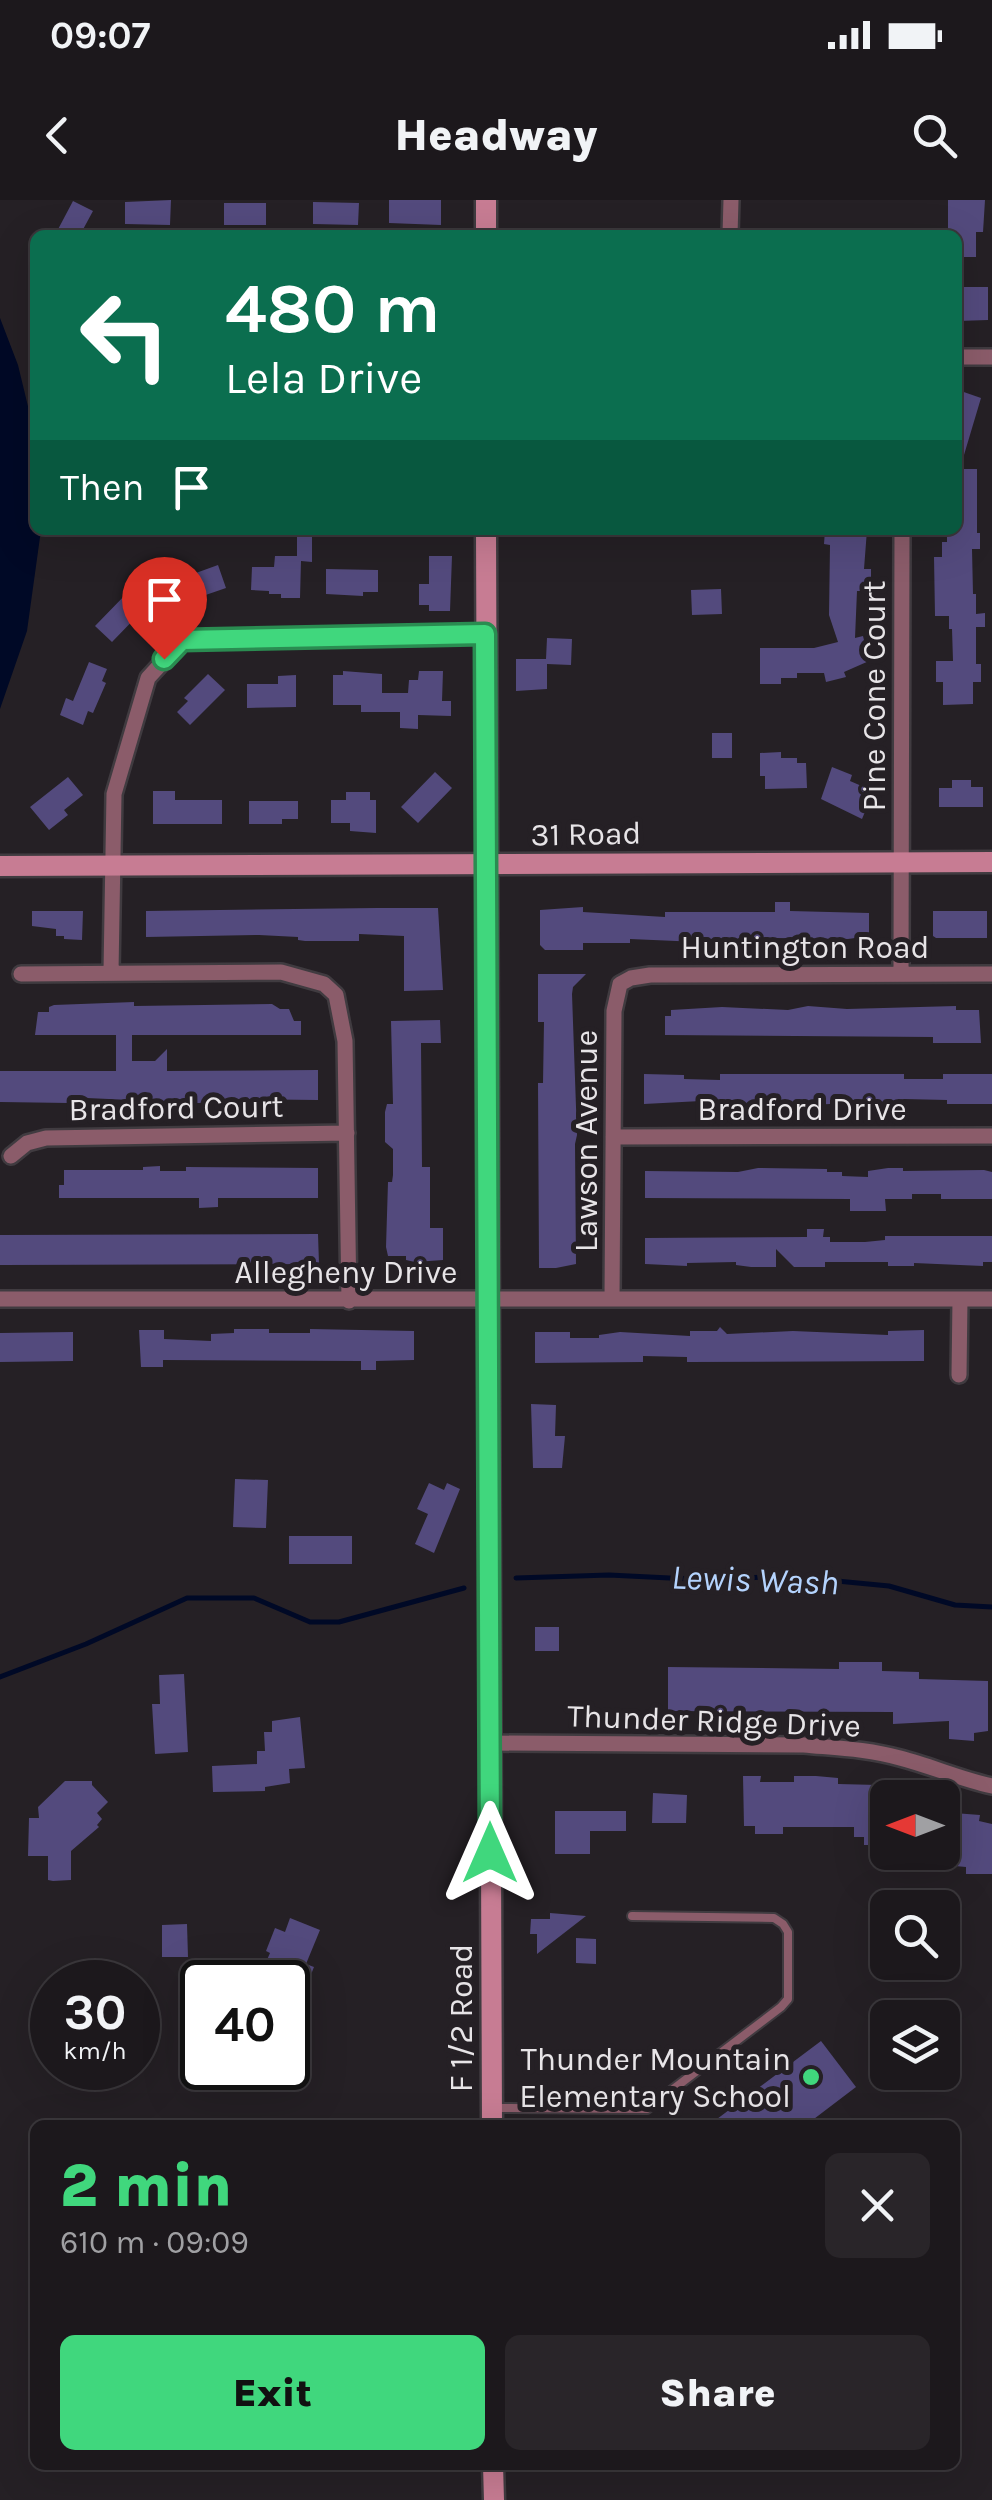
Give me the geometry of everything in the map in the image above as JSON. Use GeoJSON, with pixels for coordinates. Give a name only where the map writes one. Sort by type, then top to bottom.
{"type":"FeatureCollection","features":[{"type":"Feature","properties":{"kind":"street"},"geometry":{"type":"LineString","coordinates":[[486,200],[486,230]]}},
{"type":"Feature","properties":{"kind":"street"},"geometry":{"type":"LineString","coordinates":[[730,200],[730,230]]}},
{"type":"Feature","properties":{"kind":"street"},"geometry":{"type":"LineString","coordinates":[[962,357],[992,357]]}},
{"type":"Feature","properties":{"kind":"street","name":"F 1/2 Road"},"geometry":{"type":"LineString","coordinates":[[486,535],[492,2116]]}},
{"type":"Feature","properties":{"kind":"street","name":"Pine Cone Court"},"geometry":{"type":"LineString","coordinates":[[900,974],[902,535]]}},
{"type":"Feature","properties":{"kind":"street"},"geometry":{"type":"LineString","coordinates":[[111,972],[114,794],[148,678],[182,640],[485,634]]}},
{"type":"Feature","properties":{"kind":"street","name":"31 Road"},"geometry":{"type":"LineString","coordinates":[[0,866],[992,862]]}},
{"type":"Feature","properties":{"kind":"street"},"geometry":{"type":"LineString","coordinates":[[21,974],[282,972],[324,984],[336,995],[345,1041],[349,1301]]}},
{"type":"Feature","properties":{"kind":"street","name":"Huntington Road"},"geometry":{"type":"LineString","coordinates":[[620,984],[650,975],[992,974]]}},
{"type":"Feature","properties":{"kind":"street","name":"Lawson Avenue"},"geometry":{"type":"LineString","coordinates":[[612,1300],[614,1011],[620,984]]}},
{"type":"Feature","properties":{"kind":"street","name":"Bradford Court"},"geometry":{"type":"LineString","coordinates":[[11,1156],[27,1143],[46,1138],[347,1133]]}},
{"type":"Feature","properties":{"kind":"street","name":"Bradford Drive"},"geometry":{"type":"LineString","coordinates":[[613,1138],[992,1136]]}},
{"type":"Feature","properties":{"kind":"street","name":"Allegheny Drive"},"geometry":{"type":"LineString","coordinates":[[0,1299],[992,1300]]}},
{"type":"Feature","properties":{"kind":"street"},"geometry":{"type":"LineString","coordinates":[[959,1375],[960,1300]]}},
{"type":"Feature","properties":{"kind":"street","name":"Thunder Ridge Drive"},"geometry":{"type":"LineString","coordinates":[[490,1744],[804,1745],[852,1749],[900,1758],[954,1778],[992,1786]]}},
{"type":"Feature","properties":{"kind":"street"},"geometry":{"type":"LineString","coordinates":[[494,2470],[494,2500]]}},
{"type":"Feature","properties":{"kind":"lane"},"geometry":{"type":"LineString","coordinates":[[492,2116],[647,2109],[782,2007],[788,1998],[788,1932],[774,1918],[632,1916]]}},
{"type":"Feature","properties":{"kind":"water"},"geometry":{"type":"Polygon","coordinates":[[[0,318],[18,365],[30,415],[30,535],[40,535],[27,631],[0,709],[0,318]]]}},
{"type":"Feature","properties":{"kind":"building"},"geometry":{"type":"Polygon","coordinates":[[[171,200],[170,225],[125,224],[125,202],[171,200]]]}},
{"type":"Feature","properties":{"kind":"building"},"geometry":{"type":"Polygon","coordinates":[[[389,200],[441,200],[441,225],[389,223],[389,200]]]}},
{"type":"Feature","properties":{"kind":"building"},"geometry":{"type":"Polygon","coordinates":[[[948,200],[985,200],[983,232],[976,232],[976,257],[962,257],[962,230],[948,230],[948,200]]]}},
{"type":"Feature","properties":{"kind":"building"},"geometry":{"type":"Polygon","coordinates":[[[73,201],[93,211],[83,230],[58,230],[73,201]]]}},
{"type":"Feature","properties":{"kind":"building"},"geometry":{"type":"Polygon","coordinates":[[[313,202],[359,203],[358,225],[313,224],[313,202]]]}},
{"type":"Feature","properties":{"kind":"building"},"geometry":{"type":"Polygon","coordinates":[[[224,203],[266,203],[266,225],[224,225],[224,203]]]}},
{"type":"Feature","properties":{"kind":"building"},"geometry":{"type":"Polygon","coordinates":[[[962,287],[988,287],[988,320],[962,321],[962,287]]]}},
{"type":"Feature","properties":{"kind":"building"},"geometry":{"type":"Polygon","coordinates":[[[962,391],[981,398],[962,462],[962,391]]]}},
{"type":"Feature","properties":{"kind":"building"},"geometry":{"type":"Polygon","coordinates":[[[962,469],[977,469],[980,549],[972,549],[973,594],[976,614],[985,613],[985,627],[976,627],[976,664],[981,664],[981,682],[973,682],[973,704],[943,705],[943,682],[936,682],[936,661],[953,661],[949,616],[935,616],[934,557],[942,557],[942,542],[947,542],[947,535],[962,535],[962,469]]]}},
{"type":"Feature","properties":{"kind":"building"},"geometry":{"type":"Polygon","coordinates":[[[297,535],[312,535],[312,562],[301,561],[300,598],[281,598],[281,594],[251,590],[252,567],[274,567],[275,556],[297,556],[297,535]]]}},
{"type":"Feature","properties":{"kind":"building"},"geometry":{"type":"Polygon","coordinates":[[[825,535],[867,535],[864,569],[871,569],[871,591],[857,591],[855,638],[863,636],[869,661],[844,672],[846,677],[826,682],[824,673],[797,673],[797,678],[781,678],[781,684],[760,684],[760,648],[814,648],[838,642],[829,615],[830,545],[824,544],[825,535]]]}},
{"type":"Feature","properties":{"kind":"building"},"geometry":{"type":"Polygon","coordinates":[[[429,556],[452,556],[450,611],[429,611],[429,605],[419,605],[419,584],[429,584],[429,556]]]}},
{"type":"Feature","properties":{"kind":"building"},"geometry":{"type":"Polygon","coordinates":[[[218,565],[226,588],[178,600],[171,582],[218,565]]]}},
{"type":"Feature","properties":{"kind":"building"},"geometry":{"type":"Polygon","coordinates":[[[326,569],[378,570],[378,592],[363,592],[363,596],[326,594],[326,569]]]}},
{"type":"Feature","properties":{"kind":"building"},"geometry":{"type":"Polygon","coordinates":[[[721,589],[722,614],[692,615],[691,590],[721,589]]]}},
{"type":"Feature","properties":{"kind":"building"},"geometry":{"type":"Polygon","coordinates":[[[128,592],[145,608],[112,642],[95,626],[128,592]]]}},
{"type":"Feature","properties":{"kind":"building"},"geometry":{"type":"Polygon","coordinates":[[[547,638],[572,639],[571,665],[547,664],[547,689],[516,691],[516,659],[546,659],[547,638]]]}},
{"type":"Feature","properties":{"kind":"building"},"geometry":{"type":"Polygon","coordinates":[[[89,662],[107,669],[102,681],[106,683],[93,713],[88,711],[83,725],[60,715],[66,698],[73,701],[89,662]]]}},
{"type":"Feature","properties":{"kind":"building"},"geometry":{"type":"Polygon","coordinates":[[[343,671],[382,674],[382,693],[408,693],[409,680],[418,680],[419,671],[443,671],[442,701],[451,701],[451,716],[418,715],[418,729],[400,728],[400,712],[361,712],[361,705],[333,705],[333,675],[343,675],[343,671]]]}},
{"type":"Feature","properties":{"kind":"building"},"geometry":{"type":"Polygon","coordinates":[[[208,674],[225,690],[190,725],[177,712],[188,701],[184,698],[208,674]]]}},
{"type":"Feature","properties":{"kind":"building"},"geometry":{"type":"Polygon","coordinates":[[[296,675],[296,707],[247,708],[247,684],[278,684],[278,676],[296,675]]]}},
{"type":"Feature","properties":{"kind":"building"},"geometry":{"type":"Polygon","coordinates":[[[712,733],[732,733],[732,758],[712,758],[712,733]]]}},
{"type":"Feature","properties":{"kind":"building"},"geometry":{"type":"Polygon","coordinates":[[[781,752],[781,758],[797,758],[797,763],[806,763],[807,788],[765,789],[765,776],[760,776],[760,753],[781,752]]]}},
{"type":"Feature","properties":{"kind":"building"},"geometry":{"type":"Polygon","coordinates":[[[832,767],[852,775],[850,781],[872,795],[862,819],[821,799],[832,767]]]}},
{"type":"Feature","properties":{"kind":"building"},"geometry":{"type":"Polygon","coordinates":[[[435,772],[452,788],[418,823],[401,807],[435,772]]]}},
{"type":"Feature","properties":{"kind":"building"},"geometry":{"type":"Polygon","coordinates":[[[68,777],[83,795],[64,810],[68,815],[49,830],[30,807],[68,777]]]}},
{"type":"Feature","properties":{"kind":"building"},"geometry":{"type":"Polygon","coordinates":[[[952,780],[971,780],[971,787],[983,787],[983,807],[939,807],[939,788],[952,788],[952,780]]]}},
{"type":"Feature","properties":{"kind":"building"},"geometry":{"type":"Polygon","coordinates":[[[153,791],[175,791],[175,800],[222,800],[222,824],[153,824],[153,791]]]}},
{"type":"Feature","properties":{"kind":"building"},"geometry":{"type":"Polygon","coordinates":[[[346,792],[370,792],[370,800],[376,800],[376,833],[350,831],[350,823],[331,823],[331,800],[346,800],[346,792]]]}},
{"type":"Feature","properties":{"kind":"building"},"geometry":{"type":"Polygon","coordinates":[[[249,801],[298,801],[298,819],[282,819],[282,824],[249,824],[249,801]]]}},
{"type":"Feature","properties":{"kind":"building"},"geometry":{"type":"Polygon","coordinates":[[[775,902],[790,902],[790,911],[869,913],[869,936],[775,938],[775,943],[630,939],[630,943],[583,943],[583,950],[545,950],[540,945],[540,910],[583,907],[583,912],[665,917],[665,912],[775,912],[775,902]]]}},
{"type":"Feature","properties":{"kind":"building"},"geometry":{"type":"Polygon","coordinates":[[[438,908],[443,990],[404,991],[404,936],[359,934],[359,941],[305,941],[298,937],[259,935],[146,937],[146,911],[438,908]]]}},
{"type":"Feature","properties":{"kind":"building"},"geometry":{"type":"Polygon","coordinates":[[[32,911],[83,911],[82,940],[64,939],[56,936],[56,929],[32,926],[32,911]]]}},
{"type":"Feature","properties":{"kind":"building"},"geometry":{"type":"Polygon","coordinates":[[[933,911],[987,911],[987,938],[936,938],[933,911]]]}},
{"type":"Feature","properties":{"kind":"building"},"geometry":{"type":"Polygon","coordinates":[[[538,974],[586,974],[573,987],[572,994],[576,1264],[556,1268],[539,1268],[538,1083],[543,1083],[544,1022],[538,1022],[538,974]]]}},
{"type":"Feature","properties":{"kind":"building"},"geometry":{"type":"Polygon","coordinates":[[[134,1002],[134,1006],[272,1004],[289,1009],[294,1021],[301,1021],[301,1035],[132,1035],[132,1061],[155,1061],[167,1049],[167,1071],[318,1070],[318,1100],[219,1099],[219,1103],[195,1103],[87,1098],[69,1099],[69,1103],[0,1102],[0,1071],[116,1071],[116,1035],[35,1035],[38,1012],[49,1012],[54,1005],[134,1002]]]}},
{"type":"Feature","properties":{"kind":"building"},"geometry":{"type":"Polygon","coordinates":[[[808,1006],[956,1006],[956,1010],[979,1010],[981,1043],[933,1043],[933,1037],[665,1035],[665,1016],[671,1016],[671,1010],[788,1010],[808,1006]]]}},
{"type":"Feature","properties":{"kind":"building"},"geometry":{"type":"Polygon","coordinates":[[[440,1020],[441,1043],[421,1043],[422,1167],[430,1167],[430,1228],[443,1228],[443,1260],[415,1262],[406,1260],[406,1256],[388,1256],[386,1247],[388,1182],[392,1182],[393,1175],[393,1149],[385,1142],[385,1112],[387,1104],[393,1104],[391,1021],[440,1020]]]}},
{"type":"Feature","properties":{"kind":"building"},"geometry":{"type":"Polygon","coordinates":[[[644,1074],[720,1080],[720,1074],[904,1074],[904,1079],[943,1079],[943,1074],[992,1074],[992,1104],[904,1099],[830,1100],[830,1104],[809,1105],[736,1104],[736,1100],[644,1104],[644,1074]]]}},
{"type":"Feature","properties":{"kind":"building"},"geometry":{"type":"Polygon","coordinates":[[[160,1166],[160,1171],[186,1171],[186,1167],[318,1168],[318,1198],[218,1198],[218,1207],[199,1208],[199,1198],[59,1198],[64,1170],[143,1170],[160,1166]]]}},
{"type":"Feature","properties":{"kind":"building"},"geometry":{"type":"Polygon","coordinates":[[[758,1168],[827,1169],[842,1172],[842,1176],[868,1177],[868,1171],[888,1168],[984,1170],[992,1172],[992,1199],[941,1199],[941,1194],[912,1194],[912,1199],[885,1199],[886,1211],[850,1211],[850,1199],[645,1198],[645,1171],[738,1172],[758,1168]]]}},
{"type":"Feature","properties":{"kind":"building"},"geometry":{"type":"Polygon","coordinates":[[[807,1229],[824,1229],[823,1237],[830,1237],[830,1242],[885,1240],[885,1236],[992,1236],[992,1262],[983,1262],[983,1266],[888,1266],[888,1262],[825,1262],[825,1267],[794,1267],[776,1249],[776,1267],[751,1267],[736,1262],[645,1264],[645,1238],[807,1237],[807,1229]]]}},
{"type":"Feature","properties":{"kind":"building"},"geometry":{"type":"Polygon","coordinates":[[[318,1234],[319,1264],[0,1265],[0,1235],[318,1234]]]}},
{"type":"Feature","properties":{"kind":"building"},"geometry":{"type":"Polygon","coordinates":[[[720,1327],[727,1334],[793,1331],[888,1335],[888,1331],[924,1330],[924,1361],[687,1362],[687,1357],[643,1356],[643,1362],[535,1363],[535,1332],[570,1332],[570,1338],[599,1338],[620,1332],[690,1336],[690,1331],[717,1331],[720,1327]]]}},
{"type":"Feature","properties":{"kind":"building"},"geometry":{"type":"Polygon","coordinates":[[[234,1329],[269,1329],[269,1333],[310,1333],[310,1329],[414,1331],[414,1360],[376,1361],[376,1370],[361,1370],[361,1361],[163,1360],[163,1367],[141,1367],[139,1330],[164,1330],[164,1339],[211,1341],[211,1334],[234,1333],[234,1329]]]}},
{"type":"Feature","properties":{"kind":"building"},"geometry":{"type":"Polygon","coordinates":[[[73,1332],[73,1361],[0,1362],[0,1333],[73,1332]]]}},
{"type":"Feature","properties":{"kind":"building"},"geometry":{"type":"Polygon","coordinates":[[[531,1404],[556,1405],[555,1436],[565,1436],[562,1468],[533,1468],[531,1404]]]}},
{"type":"Feature","properties":{"kind":"building"},"geometry":{"type":"Polygon","coordinates":[[[235,1479],[268,1480],[266,1528],[233,1527],[235,1479]]]}},
{"type":"Feature","properties":{"kind":"building"},"geometry":{"type":"Polygon","coordinates":[[[429,1483],[444,1490],[447,1483],[460,1489],[434,1553],[415,1544],[428,1514],[417,1509],[429,1483]]]}},
{"type":"Feature","properties":{"kind":"building"},"geometry":{"type":"Polygon","coordinates":[[[289,1536],[352,1536],[352,1564],[289,1564],[289,1536]]]}},
{"type":"Feature","properties":{"kind":"building"},"geometry":{"type":"Polygon","coordinates":[[[535,1627],[559,1627],[559,1651],[535,1651],[535,1627]]]}},
{"type":"Feature","properties":{"kind":"building"},"geometry":{"type":"Polygon","coordinates":[[[839,1662],[882,1662],[882,1671],[919,1672],[919,1679],[988,1681],[988,1731],[974,1733],[974,1741],[949,1739],[949,1721],[893,1724],[893,1712],[668,1711],[668,1667],[839,1669],[839,1662]]]}},
{"type":"Feature","properties":{"kind":"building"},"geometry":{"type":"Polygon","coordinates":[[[184,1674],[188,1752],[155,1754],[152,1704],[160,1704],[159,1675],[184,1674]]]}},
{"type":"Feature","properties":{"kind":"building"},"geometry":{"type":"Polygon","coordinates":[[[300,1717],[305,1768],[289,1769],[290,1783],[265,1787],[265,1791],[213,1792],[212,1766],[257,1764],[257,1751],[265,1751],[264,1732],[272,1732],[272,1721],[300,1717]]]}},
{"type":"Feature","properties":{"kind":"building"},"geometry":{"type":"Polygon","coordinates":[[[743,1776],[761,1776],[760,1782],[794,1782],[794,1776],[816,1776],[838,1778],[838,1784],[870,1785],[870,1845],[864,1845],[864,1837],[854,1837],[854,1827],[783,1827],[783,1834],[755,1834],[755,1826],[744,1826],[743,1776]]]}},
{"type":"Feature","properties":{"kind":"building"},"geometry":{"type":"Polygon","coordinates":[[[65,1781],[92,1781],[108,1802],[97,1813],[102,1819],[99,1827],[71,1851],[71,1880],[53,1881],[48,1880],[48,1856],[28,1856],[29,1818],[39,1818],[38,1807],[65,1781]]]}},
{"type":"Feature","properties":{"kind":"building"},"geometry":{"type":"Polygon","coordinates":[[[653,1793],[687,1795],[686,1823],[652,1823],[653,1793]]]}},
{"type":"Feature","properties":{"kind":"building"},"geometry":{"type":"Polygon","coordinates":[[[555,1811],[626,1811],[626,1831],[590,1831],[590,1854],[555,1854],[555,1811]]]}},
{"type":"Feature","properties":{"kind":"building"},"geometry":{"type":"Polygon","coordinates":[[[960,1813],[980,1815],[979,1821],[992,1824],[992,1874],[966,1874],[966,1867],[960,1866],[960,1813]]]}},
{"type":"Feature","properties":{"kind":"building"},"geometry":{"type":"Polygon","coordinates":[[[550,1913],[586,1916],[537,1954],[537,1934],[530,1934],[531,1919],[550,1919],[550,1913]]]}},
{"type":"Feature","properties":{"kind":"building"},"geometry":{"type":"Polygon","coordinates":[[[290,1918],[320,1930],[308,1960],[267,1960],[270,1953],[266,1951],[275,1928],[285,1932],[290,1918]]]}},
{"type":"Feature","properties":{"kind":"building"},"geometry":{"type":"Polygon","coordinates":[[[187,1924],[188,1957],[162,1957],[162,1925],[187,1924]]]}},
{"type":"Feature","properties":{"kind":"building"},"geometry":{"type":"Polygon","coordinates":[[[576,1938],[596,1939],[596,1964],[576,1963],[576,1938]]]}},
{"type":"Feature","properties":{"kind":"building","name":"Thunder Mountain Elementary School"},"geometry":{"type":"Polygon","coordinates":[[[821,2041],[856,2087],[813,2120],[716,2120],[821,2041]]]}},
{"type":"Feature","properties":{"kind":"waterway","name":"Lewis Wash"},"geometry":{"type":"LineString","coordinates":[[516,1578],[609,1575],[710,1580],[785,1576],[889,1586],[955,1605],[992,1607]]}},
{"type":"Feature","properties":{"kind":"waterway","name":"Lewis Wash"},"geometry":{"type":"LineString","coordinates":[[0,1677],[86,1644],[187,1598],[254,1598],[310,1622],[339,1622],[464,1588]]}},
{"type":"Feature","properties":{"kind":"place","name":"Thunder Mountain Elementary School"},"geometry":{"type":"Point","coordinates":[811,2077]}},
{"type":"Feature","properties":{"kind":"route"},"geometry":{"type":"LineString","coordinates":[[164,659],[182,640],[485,634],[490,1853]]}}]}
